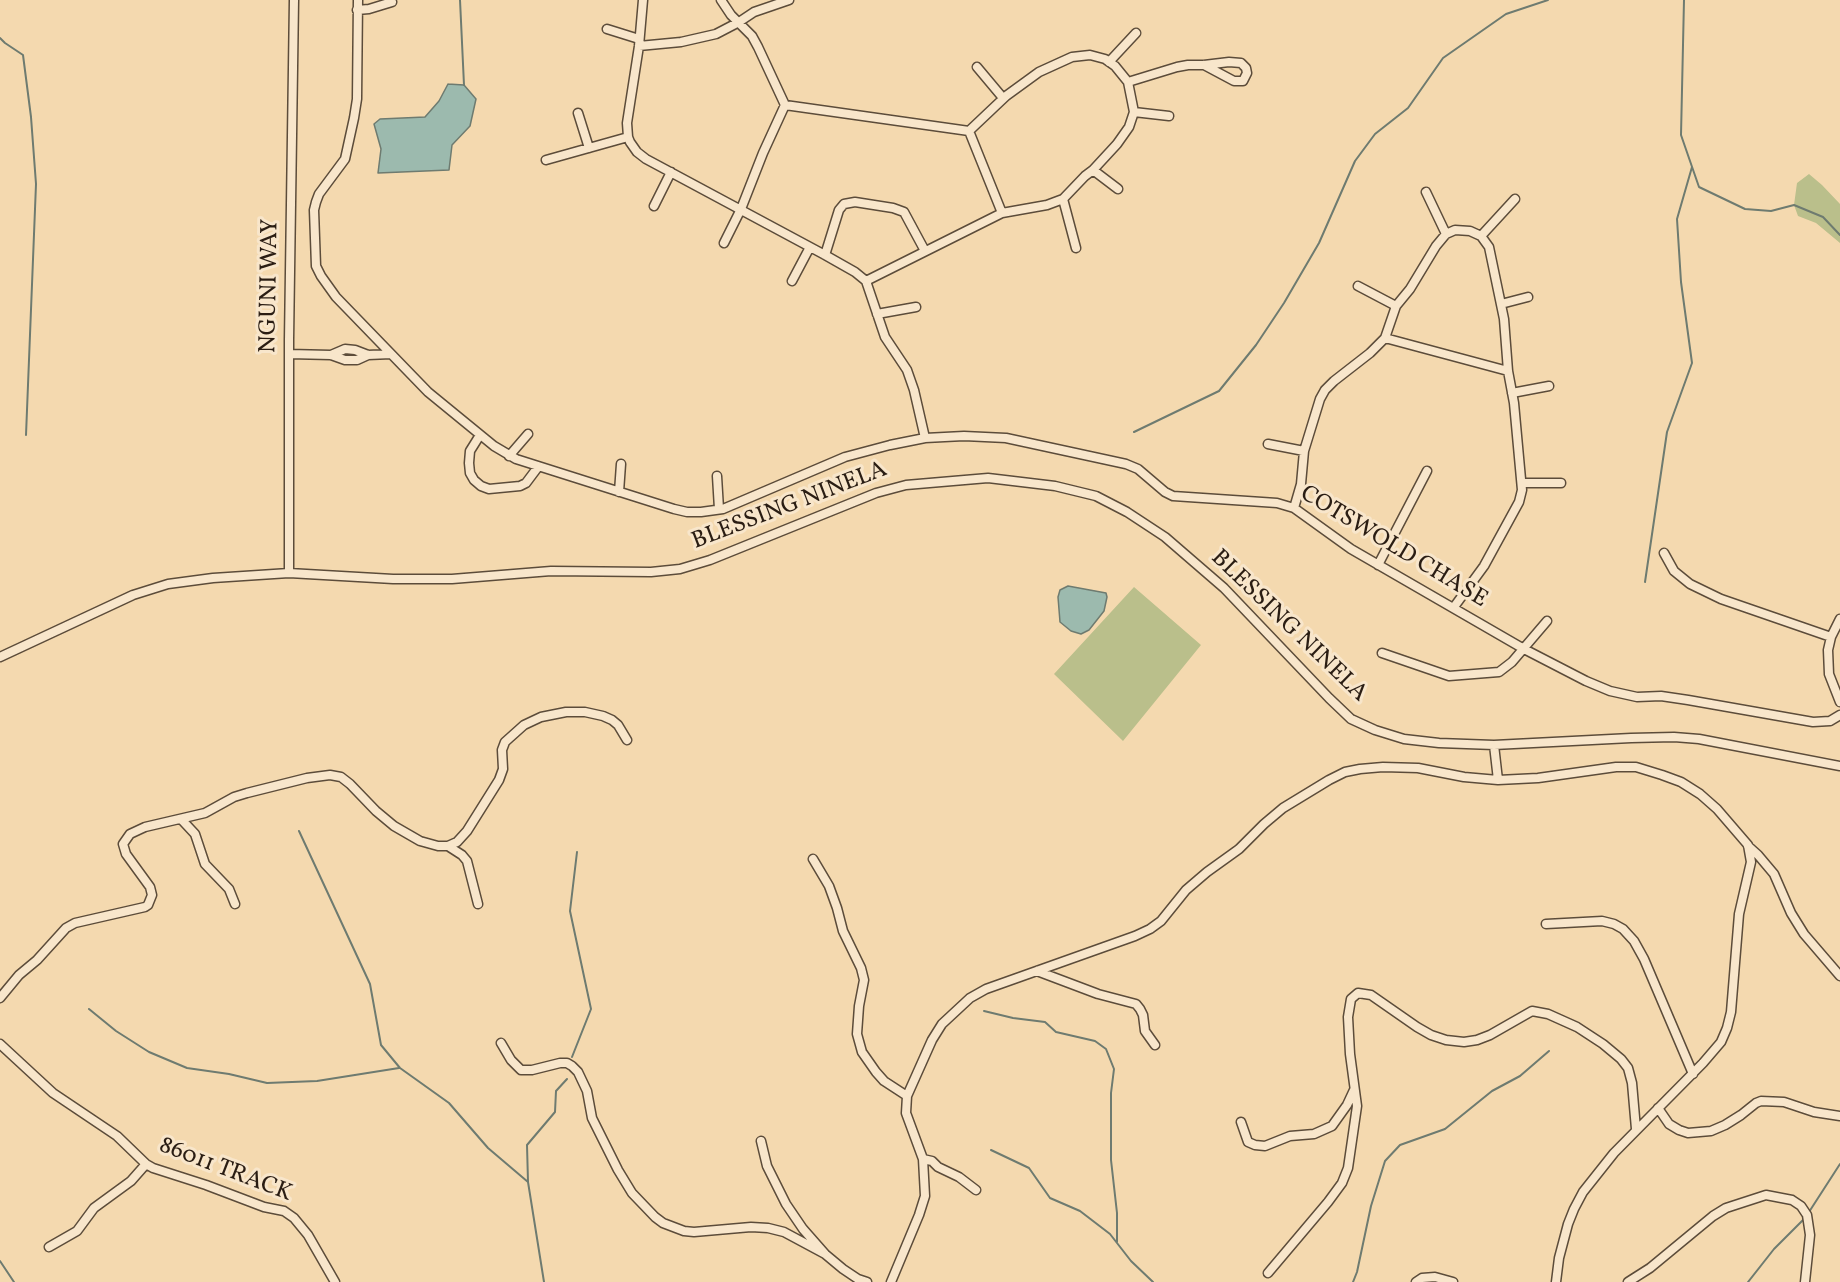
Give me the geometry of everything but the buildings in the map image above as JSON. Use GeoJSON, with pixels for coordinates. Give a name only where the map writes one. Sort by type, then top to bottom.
{"type":"FeatureCollection","features":[{"type":"Feature","properties":{"kind":"street","name":"NGUNI WAY"},"geometry":{"type":"LineString","coordinates":[[289,573],[289,354],[294,0]]}},
{"type":"Feature","properties":{"kind":"street","name":"COTSWOLD CHASE"},"geometry":{"type":"LineString","coordinates":[[358,0],[357,99],[354,118],[345,159],[319,194],[314,210],[315,257],[321,276],[336,297],[428,392],[508,456],[687,512],[719,509],[844,457],[890,445],[925,438],[964,436],[1006,438],[1126,464],[1138,469],[1173,496],[1277,503],[1294,508],[1378,565],[1524,649],[1610,691],[1637,697],[1661,696],[1688,700],[1813,722],[1830,721],[1840,715]]}},
{"type":"Feature","properties":{"kind":"street"},"geometry":{"type":"LineString","coordinates":[[643,0],[627,123],[628,137],[637,152],[646,159],[825,255],[866,281],[885,337],[907,370],[925,438]]}},
{"type":"Feature","properties":{"kind":"street"},"geometry":{"type":"LineString","coordinates":[[721,0],[731,15],[752,36],[785,105],[741,209],[724,243]]}},
{"type":"Feature","properties":{"kind":"street"},"geometry":{"type":"LineString","coordinates":[[607,29],[639,43],[681,42],[716,34],[754,12],[789,0]]}},
{"type":"Feature","properties":{"kind":"street"},"geometry":{"type":"LineString","coordinates":[[357,10],[392,3]]}},
{"type":"Feature","properties":{"kind":"street"},"geometry":{"type":"LineString","coordinates":[[1109,62],[1136,33]]}},
{"type":"Feature","properties":{"kind":"street"},"geometry":{"type":"LineString","coordinates":[[866,281],[1002,213],[1047,205],[1063,199],[1117,144],[1129,127],[1134,112],[1128,82],[1109,62],[1090,55],[1072,57],[1039,72],[1003,98],[969,131]]}},
{"type":"Feature","properties":{"kind":"street"},"geometry":{"type":"LineString","coordinates":[[1128,82],[1176,67],[1204,65]]}},
{"type":"Feature","properties":{"kind":"street"},"geometry":{"type":"LineString","coordinates":[[977,67],[1003,98]]}},
{"type":"Feature","properties":{"kind":"street"},"geometry":{"type":"LineString","coordinates":[[785,105],[969,131]]}},
{"type":"Feature","properties":{"kind":"street"},"geometry":{"type":"LineString","coordinates":[[1134,112],[1169,116]]}},
{"type":"Feature","properties":{"kind":"street"},"geometry":{"type":"LineString","coordinates":[[578,113],[589,148]]}},
{"type":"Feature","properties":{"kind":"street"},"geometry":{"type":"LineString","coordinates":[[969,131],[1002,213]]}},
{"type":"Feature","properties":{"kind":"street"},"geometry":{"type":"LineString","coordinates":[[546,160],[628,137]]}},
{"type":"Feature","properties":{"kind":"street"},"geometry":{"type":"LineString","coordinates":[[1093,170],[1118,189]]}},
{"type":"Feature","properties":{"kind":"street"},"geometry":{"type":"LineString","coordinates":[[654,206],[671,172]]}},
{"type":"Feature","properties":{"kind":"street"},"geometry":{"type":"LineString","coordinates":[[1426,192],[1446,234]]}},
{"type":"Feature","properties":{"kind":"street"},"geometry":{"type":"LineString","coordinates":[[1063,199],[1076,248]]}},
{"type":"Feature","properties":{"kind":"street"},"geometry":{"type":"LineString","coordinates":[[1481,236],[1515,199]]}},
{"type":"Feature","properties":{"kind":"street"},"geometry":{"type":"LineString","coordinates":[[825,255],[839,210],[844,204],[855,202],[904,212],[925,251]]}},
{"type":"Feature","properties":{"kind":"street"},"geometry":{"type":"LineString","coordinates":[[1294,508],[1301,484],[1304,452],[1320,399],[1325,390],[1385,338],[1396,306],[1410,289],[1446,234],[1455,230],[1470,231],[1481,236],[1489,247],[1504,319],[1522,483],[1519,502],[1484,566],[1454,607]]}},
{"type":"Feature","properties":{"kind":"street"},"geometry":{"type":"LineString","coordinates":[[792,281],[810,247]]}},
{"type":"Feature","properties":{"kind":"street"},"geometry":{"type":"LineString","coordinates":[[1358,286],[1396,306]]}},
{"type":"Feature","properties":{"kind":"street"},"geometry":{"type":"LineString","coordinates":[[1501,304],[1528,297]]}},
{"type":"Feature","properties":{"kind":"street"},"geometry":{"type":"LineString","coordinates":[[877,314],[916,307]]}},
{"type":"Feature","properties":{"kind":"street"},"geometry":{"type":"LineString","coordinates":[[1385,338],[1508,371]]}},
{"type":"Feature","properties":{"kind":"street"},"geometry":{"type":"LineString","coordinates":[[289,354],[331,355],[345,349],[356,350],[368,355],[391,354]]}},
{"type":"Feature","properties":{"kind":"street"},"geometry":{"type":"LineString","coordinates":[[1512,393],[1549,386]]}},
{"type":"Feature","properties":{"kind":"street"},"geometry":{"type":"LineString","coordinates":[[508,456],[528,434]]}},
{"type":"Feature","properties":{"kind":"street"},"geometry":{"type":"LineString","coordinates":[[480,435],[470,451],[469,463],[470,473],[481,486],[489,489],[520,486],[526,483],[538,466]]}},
{"type":"Feature","properties":{"kind":"street"},"geometry":{"type":"LineString","coordinates":[[1268,444],[1304,452]]}},
{"type":"Feature","properties":{"kind":"street"},"geometry":{"type":"LineString","coordinates":[[619,492],[621,464]]}},
{"type":"Feature","properties":{"kind":"street"},"geometry":{"type":"LineString","coordinates":[[1378,565],[1427,471]]}},
{"type":"Feature","properties":{"kind":"street"},"geometry":{"type":"LineString","coordinates":[[717,476],[719,509]]}},
{"type":"Feature","properties":{"kind":"street","name":"BLESSING NINELA"},"geometry":{"type":"LineString","coordinates":[[0,657],[133,595],[168,584],[213,578],[289,573],[393,579],[452,579],[551,571],[651,572],[680,569],[710,560],[876,493],[906,485],[988,478],[1055,486],[1096,496],[1127,512],[1165,537],[1224,588],[1329,698],[1351,718],[1375,730],[1404,739],[1494,745],[1674,737],[1729,743],[1840,765]]}},
{"type":"Feature","properties":{"kind":"street"},"geometry":{"type":"LineString","coordinates":[[1522,483],[1560,483]]}},
{"type":"Feature","properties":{"kind":"street"},"geometry":{"type":"LineString","coordinates":[[1664,553],[1674,571],[1690,584],[1721,599],[1831,637]]}},
{"type":"Feature","properties":{"kind":"street"},"geometry":{"type":"LineString","coordinates":[[1840,619],[1831,637],[1828,650],[1829,674],[1840,702]]}},
{"type":"Feature","properties":{"kind":"street"},"geometry":{"type":"LineString","coordinates":[[1382,653],[1449,676],[1499,672],[1505,669],[1524,649],[1546,621]]}},
{"type":"Feature","properties":{"kind":"street"},"geometry":{"type":"LineString","coordinates":[[0,998],[19,975],[37,960],[66,928],[75,923],[148,905],[152,895],[150,887],[124,849],[123,844],[126,838],[145,827],[205,813],[234,797],[247,793],[307,778],[330,775],[341,777],[350,784],[394,826],[420,841],[448,846],[457,842],[467,831],[499,780],[503,769],[502,750],[505,742],[524,725],[550,715],[585,712],[612,720],[627,740]]}},
{"type":"Feature","properties":{"kind":"street"},"geometry":{"type":"LineString","coordinates":[[1494,745],[1498,780]]}},
{"type":"Feature","properties":{"kind":"street"},"geometry":{"type":"LineString","coordinates":[[891,1282],[920,1215],[925,1196],[923,1159],[906,1113],[907,1096],[932,1040],[942,1024],[970,998],[986,989],[1150,929],[1161,921],[1186,890],[1249,841],[1270,818],[1345,772],[1360,768],[1418,768],[1464,777],[1498,780],[1636,767],[1671,778],[1700,794],[1717,809],[1758,855],[1774,874],[1791,913],[1804,934],[1840,976]]}},
{"type":"Feature","properties":{"kind":"street"},"geometry":{"type":"LineString","coordinates":[[181,819],[195,834],[205,864],[229,889],[235,904]]}},
{"type":"Feature","properties":{"kind":"street"},"geometry":{"type":"LineString","coordinates":[[1556,1282],[1559,1258],[1568,1224],[1583,1192],[1636,1129],[1693,1074],[1721,1042],[1731,1012],[1739,914],[1751,862],[1748,845]]}},
{"type":"Feature","properties":{"kind":"street"},"geometry":{"type":"LineString","coordinates":[[448,846],[467,861],[478,903]]}},
{"type":"Feature","properties":{"kind":"street"},"geometry":{"type":"LineString","coordinates":[[813,859],[829,886],[843,931],[861,968],[864,980],[857,1034],[862,1052],[884,1081],[907,1096]]}},
{"type":"Feature","properties":{"kind":"street"},"geometry":{"type":"LineString","coordinates":[[1546,924],[1602,921],[1623,929],[1634,941],[1644,959],[1693,1074]]}},
{"type":"Feature","properties":{"kind":"street"},"geometry":{"type":"LineString","coordinates":[[1036,971],[1098,994],[1136,1004],[1143,1015],[1145,1031],[1155,1045]]}},
{"type":"Feature","properties":{"kind":"street"},"geometry":{"type":"LineString","coordinates":[[1268,1273],[1342,1183],[1350,1162],[1357,1106],[1349,1045],[1348,1017],[1352,999],[1358,993],[1371,996],[1417,1027],[1446,1040],[1464,1042],[1477,1040],[1532,1011],[1539,1011],[1577,1027],[1603,1044],[1628,1068],[1632,1083],[1636,1129]]}},
{"type":"Feature","properties":{"kind":"street"},"geometry":{"type":"LineString","coordinates":[[501,1043],[511,1060],[521,1070],[532,1070],[560,1063],[572,1066],[582,1079],[597,1129],[618,1170],[632,1192],[663,1223],[694,1232],[751,1227],[768,1228],[784,1232],[825,1254]]}},
{"type":"Feature","properties":{"kind":"street","name":"86011 TRACK"},"geometry":{"type":"LineString","coordinates":[[0,1044],[53,1093],[117,1136],[146,1164],[264,1207],[284,1211],[301,1225],[334,1282]]}},
{"type":"Feature","properties":{"kind":"street"},"geometry":{"type":"LineString","coordinates":[[1241,1122],[1248,1142],[1256,1145],[1265,1146],[1290,1136],[1314,1134],[1332,1126],[1354,1089]]}},
{"type":"Feature","properties":{"kind":"street"},"geometry":{"type":"LineString","coordinates":[[1658,1108],[1669,1124],[1688,1133],[1711,1131],[1725,1125],[1761,1101],[1784,1101],[1814,1112],[1840,1116]]}},
{"type":"Feature","properties":{"kind":"street"},"geometry":{"type":"LineString","coordinates":[[761,1141],[767,1166],[786,1204],[803,1229],[825,1254],[843,1269],[867,1282]]}},
{"type":"Feature","properties":{"kind":"street"},"geometry":{"type":"LineString","coordinates":[[923,1159],[932,1161],[976,1190]]}},
{"type":"Feature","properties":{"kind":"street"},"geometry":{"type":"LineString","coordinates":[[49,1247],[77,1231],[94,1208],[131,1181],[146,1164]]}},
{"type":"Feature","properties":{"kind":"street"},"geometry":{"type":"LineString","coordinates":[[925,1177],[935,1174],[938,1167]]}},
{"type":"Feature","properties":{"kind":"street"},"geometry":{"type":"LineString","coordinates":[[1628,1282],[1650,1268],[1713,1216],[1726,1208],[1766,1196],[1792,1200],[1801,1206],[1807,1215],[1810,1235],[1805,1282]]}},
{"type":"Feature","properties":{"kind":"street"},"geometry":{"type":"LineString","coordinates":[[1416,1282],[1422,1278],[1435,1277],[1453,1282]]}},
{"type":"Feature","properties":{"kind":"green space"},"geometry":{"type":"Polygon","coordinates":[[[1809,174],[1840,204],[1840,243],[1816,223],[1798,216],[1794,205],[1797,183],[1809,174]]]}},
{"type":"Feature","properties":{"kind":"green space"},"geometry":{"type":"Polygon","coordinates":[[[1134,587],[1201,645],[1123,741],[1054,674],[1134,587]]]}},
{"type":"Feature","properties":{"kind":"shaded area"},"geometry":{"type":"Polygon","coordinates":[[[448,84],[464,85],[476,99],[470,126],[452,145],[449,170],[378,173],[381,149],[374,124],[380,119],[425,117],[439,101],[448,84]]]}},
{"type":"Feature","properties":{"kind":"shaded area"},"geometry":{"type":"Polygon","coordinates":[[[1068,586],[1106,593],[1104,611],[1089,630],[1081,634],[1071,631],[1060,622],[1058,597],[1060,590],[1068,586]]]}},
{"type":"Feature","properties":{"kind":"waterway"},"geometry":{"type":"LineString","coordinates":[[460,0],[464,85]]}},
{"type":"Feature","properties":{"kind":"waterway"},"geometry":{"type":"LineString","coordinates":[[1134,432],[1219,391],[1256,345],[1284,303],[1319,243],[1355,161],[1375,134],[1408,108],[1443,58],[1506,14],[1548,0]]}},
{"type":"Feature","properties":{"kind":"waterway"},"geometry":{"type":"LineString","coordinates":[[1684,0],[1681,135],[1699,187],[1745,209],[1771,211],[1794,205],[1823,217],[1840,235]]}},
{"type":"Feature","properties":{"kind":"waterway"},"geometry":{"type":"LineString","coordinates":[[0,38],[23,55],[36,184],[26,435]]}},
{"type":"Feature","properties":{"kind":"waterway"},"geometry":{"type":"LineString","coordinates":[[1645,582],[1667,432],[1692,363],[1681,282],[1677,219],[1692,167]]}},
{"type":"Feature","properties":{"kind":"waterway"},"geometry":{"type":"LineString","coordinates":[[299,831],[370,984],[381,1045],[400,1068],[449,1103],[488,1148],[528,1182]]}},
{"type":"Feature","properties":{"kind":"waterway"},"geometry":{"type":"LineString","coordinates":[[572,1057],[591,1009],[570,911],[577,852]]}},
{"type":"Feature","properties":{"kind":"waterway"},"geometry":{"type":"LineString","coordinates":[[89,1009],[116,1031],[149,1052],[187,1068],[229,1074],[267,1083],[317,1081],[399,1068]]}},
{"type":"Feature","properties":{"kind":"waterway"},"geometry":{"type":"LineString","coordinates":[[984,1011],[1045,1022],[1056,1032],[1095,1041],[1106,1049],[1114,1069],[1111,1093],[1111,1160],[1117,1213],[1117,1242]]}},
{"type":"Feature","properties":{"kind":"waterway"},"geometry":{"type":"LineString","coordinates":[[1353,1282],[1371,1206],[1385,1161],[1400,1145],[1445,1129],[1492,1091],[1520,1076],[1549,1051]]}},
{"type":"Feature","properties":{"kind":"waterway"},"geometry":{"type":"LineString","coordinates":[[544,1282],[528,1182],[527,1145],[555,1112],[556,1091],[567,1079]]}},
{"type":"Feature","properties":{"kind":"waterway"},"geometry":{"type":"LineString","coordinates":[[991,1150],[1029,1168],[1050,1198],[1080,1211],[1110,1234],[1131,1261],[1153,1282]]}},
{"type":"Feature","properties":{"kind":"waterway"},"geometry":{"type":"LineString","coordinates":[[1809,1212],[1840,1164]]}},
{"type":"Feature","properties":{"kind":"waterway"},"geometry":{"type":"LineString","coordinates":[[1748,1282],[1774,1249],[1804,1219]]}},
{"type":"Feature","properties":{"kind":"waterway"},"geometry":{"type":"LineString","coordinates":[[0,1261],[14,1282]]}}]}
